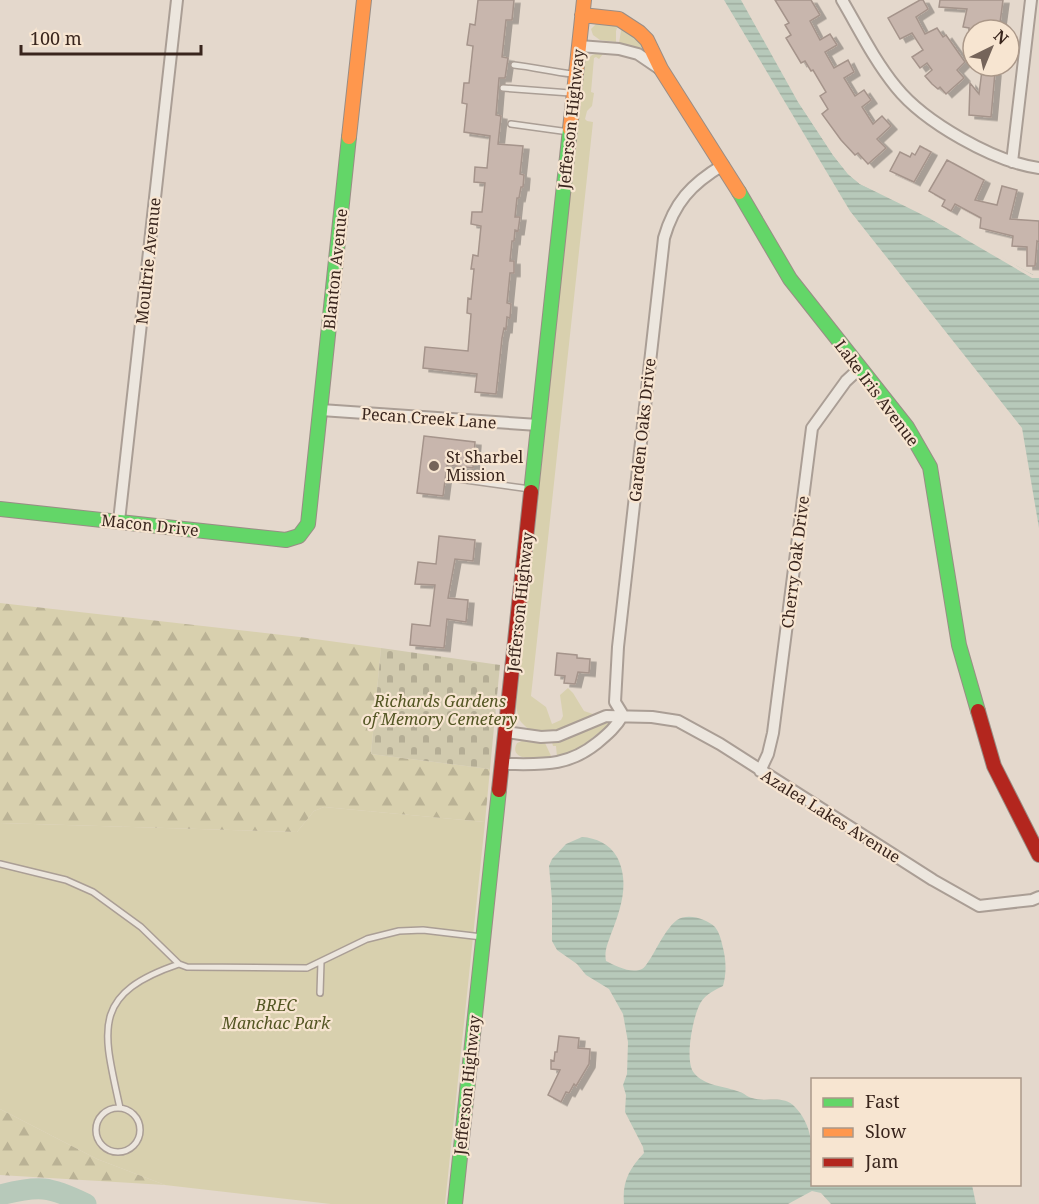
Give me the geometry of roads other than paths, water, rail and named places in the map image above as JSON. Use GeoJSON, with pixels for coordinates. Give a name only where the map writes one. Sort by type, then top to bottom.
{"type":"FeatureCollection","features":[{"type":"Feature","properties":{"kind":"street","name":"Moultrie Avenue"},"geometry":{"type":"LineString","coordinates":[[119,521],[177,0]]}},
{"type":"Feature","properties":{"kind":"street","name":"Blanton Avenue"},"geometry":{"type":"LineString","coordinates":[[299,536],[308,524],[364,0]]}},
{"type":"Feature","properties":{"kind":"street","name":"Jefferson Highway"},"geometry":{"type":"LineString","coordinates":[[455,1204],[584,0]]}},
{"type":"Feature","properties":{"kind":"street"},"geometry":{"type":"LineString","coordinates":[[842,0],[877,60],[898,90],[921,111],[982,149],[1012,162],[1039,168]]}},
{"type":"Feature","properties":{"kind":"street"},"geometry":{"type":"LineString","coordinates":[[1012,162],[1031,0]]}},
{"type":"Feature","properties":{"kind":"street","name":"Lake Iris Avenue"},"geometry":{"type":"LineString","coordinates":[[582,15],[619,20],[630,24],[646,40],[661,69],[723,165],[790,279],[907,428],[930,467],[959,645],[994,766],[1039,855]]}},
{"type":"Feature","properties":{"kind":"street","name":"Lake Iris Avenue"},"geometry":{"type":"LineString","coordinates":[[579,46],[620,49],[638,54],[661,69]]}},
{"type":"Feature","properties":{"kind":"street","name":"Garden Oaks Drive"},"geometry":{"type":"LineString","coordinates":[[624,715],[615,702],[618,647],[664,238],[670,217],[679,201],[692,188],[723,165]]}},
{"type":"Feature","properties":{"kind":"street","name":"Cherry Oak Drive"},"geometry":{"type":"LineString","coordinates":[[760,771],[771,747],[775,725],[812,428],[846,381],[860,368]]}},
{"type":"Feature","properties":{"kind":"street","name":"Pecan Creek Lane"},"geometry":{"type":"LineString","coordinates":[[321,410],[538,425]]}},
{"type":"Feature","properties":{"kind":"street","name":"Macon Drive"},"geometry":{"type":"LineString","coordinates":[[0,508],[286,540],[299,536]]}},
{"type":"Feature","properties":{"kind":"street"},"geometry":{"type":"LineString","coordinates":[[502,764],[556,764],[576,757],[615,729],[624,715]]}},
{"type":"Feature","properties":{"kind":"street","name":"Azalea Lakes Avenue"},"geometry":{"type":"LineString","coordinates":[[506,732],[541,737],[558,736],[606,716],[624,715],[678,721],[720,744],[933,880],[979,906],[1032,900],[1039,897]]}},
{"type":"Feature","properties":{"kind":"lane"},"geometry":{"type":"LineString","coordinates":[[514,64],[542,68],[549,72],[577,75]]}},
{"type":"Feature","properties":{"kind":"lane"},"geometry":{"type":"LineString","coordinates":[[503,88],[575,93]]}},
{"type":"Feature","properties":{"kind":"lane"},"geometry":{"type":"LineString","coordinates":[[511,124],[570,132]]}},
{"type":"Feature","properties":{"kind":"lane"},"geometry":{"type":"LineString","coordinates":[[451,478],[531,489]]}},
{"type":"Feature","properties":{"kind":"lane"},"geometry":{"type":"LineString","coordinates":[[0,864],[66,880],[93,892],[141,927],[179,964],[187,967],[307,968],[367,939],[399,931],[423,930],[483,937]]}},
{"type":"Feature","properties":{"kind":"lane"},"geometry":{"type":"LineString","coordinates":[[320,993],[321,962]]}},
{"type":"Feature","properties":{"kind":"lane"},"geometry":{"type":"LineString","coordinates":[[120,1108],[108,1046],[107,1026],[112,1010],[123,993],[140,979],[179,964]]}},
{"type":"Feature","properties":{"kind":"lane"},"geometry":{"type":"LineString","coordinates":[[120,1108],[132,1114],[139,1125],[140,1132],[138,1139],[129,1149],[115,1152],[102,1145],[96,1131],[100,1117],[106,1112],[120,1108]]}},
{"type":"Feature","properties":{"kind":"waterway"},"geometry":{"type":"LineString","coordinates":[[0,1195],[44,1189],[86,1204]]}},
{"type":"Feature","properties":{"kind":"place","name":"St Sharbel Mission"},"geometry":{"type":"Point","coordinates":[434,466]}},
{"type":"Feature","properties":{"kind":"park label","name":"Richards Gardens of Memory Cemetery"},"geometry":{"type":"Point","coordinates":[440,710]}},
{"type":"Feature","properties":{"kind":"park label","name":"BREC Manchac Park"},"geometry":{"type":"Point","coordinates":[276,1014]}}]}
